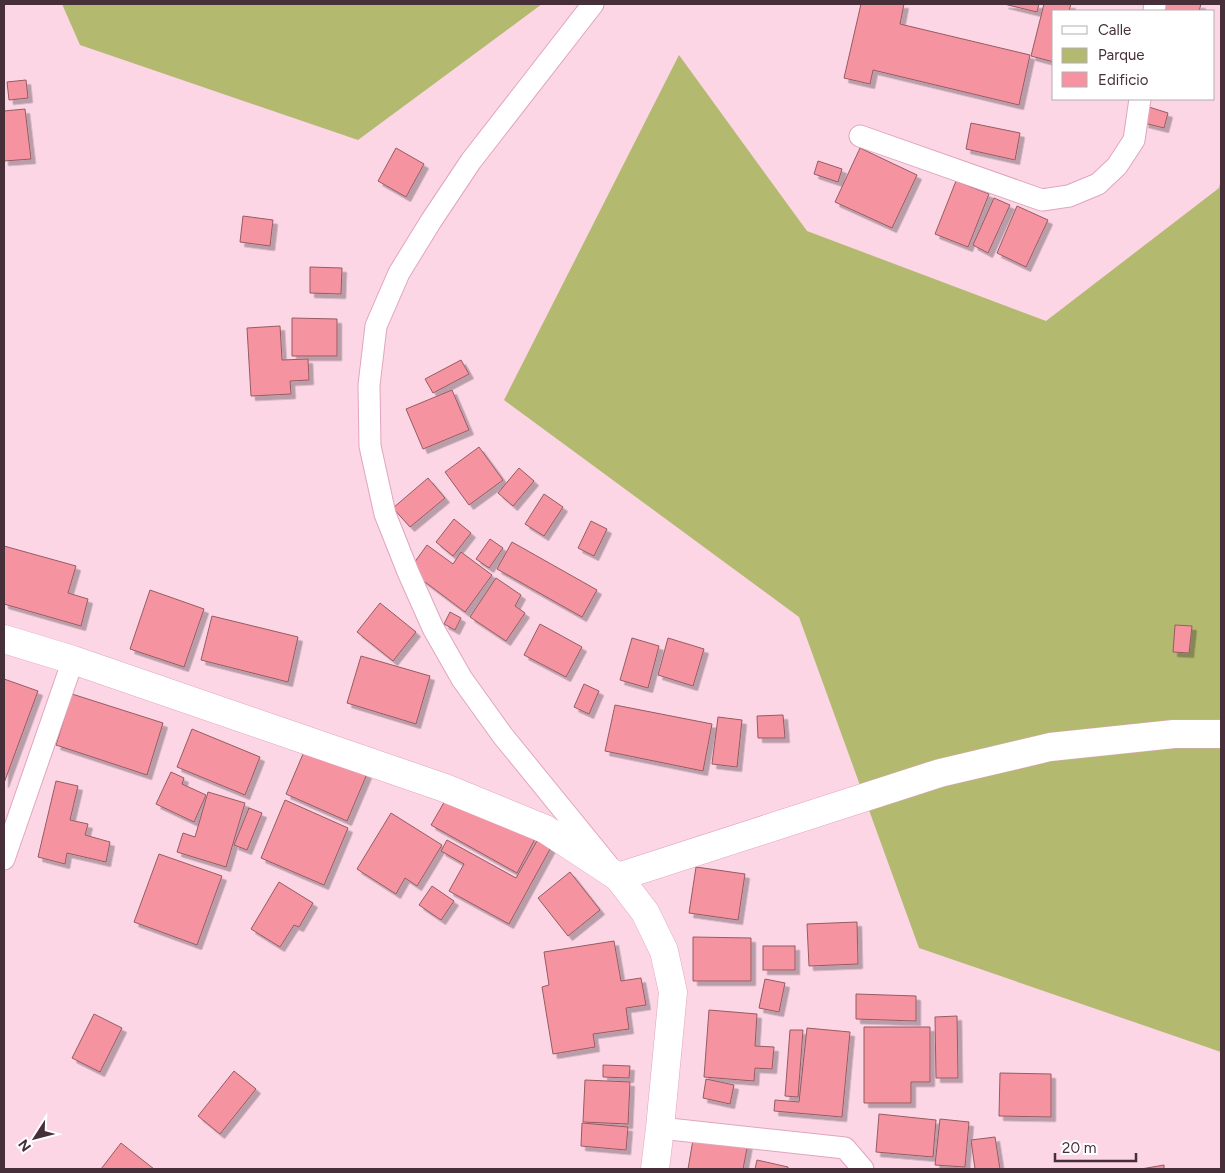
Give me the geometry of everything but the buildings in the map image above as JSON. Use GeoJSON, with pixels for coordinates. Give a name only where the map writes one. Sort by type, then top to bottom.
{"type":"FeatureCollection","features":[{"type":"Feature","properties":{"kind":"street"},"geometry":{"type":"LineString","coordinates":[[593,4],[471,161],[399,273],[376,326],[370,385],[370,446],[385,514],[433,628],[462,679],[504,736],[645,912],[664,951],[673,992],[660,1128],[654,1169]]}},
{"type":"Feature","properties":{"kind":"street"},"geometry":{"type":"LineString","coordinates":[[860,136],[1042,200],[1069,196],[1098,184],[1117,166],[1134,140],[1140,100]]}},
{"type":"Feature","properties":{"kind":"street"},"geometry":{"type":"LineString","coordinates":[[4,639],[74,660],[445,788],[545,829],[618,877]]}},
{"type":"Feature","properties":{"kind":"street"},"geometry":{"type":"LineString","coordinates":[[4,859],[74,660]]}},
{"type":"Feature","properties":{"kind":"street"},"geometry":{"type":"LineString","coordinates":[[618,877],[940,773],[1050,747],[1174,734],[1221,734]]}},
{"type":"Feature","properties":{"kind":"street"},"geometry":{"type":"LineString","coordinates":[[660,1128],[845,1148],[863,1169]]}},
{"type":"Feature","properties":{"kind":"green space"},"geometry":{"type":"Polygon","coordinates":[[[62,4],[542,4],[358,140],[80,45],[62,4]]]}},
{"type":"Feature","properties":{"kind":"green space"},"geometry":{"type":"Polygon","coordinates":[[[679,55],[807,231],[1046,321],[1219,188],[1221,179],[1221,1052],[919,948],[799,617],[504,400],[679,55]]]}}]}
